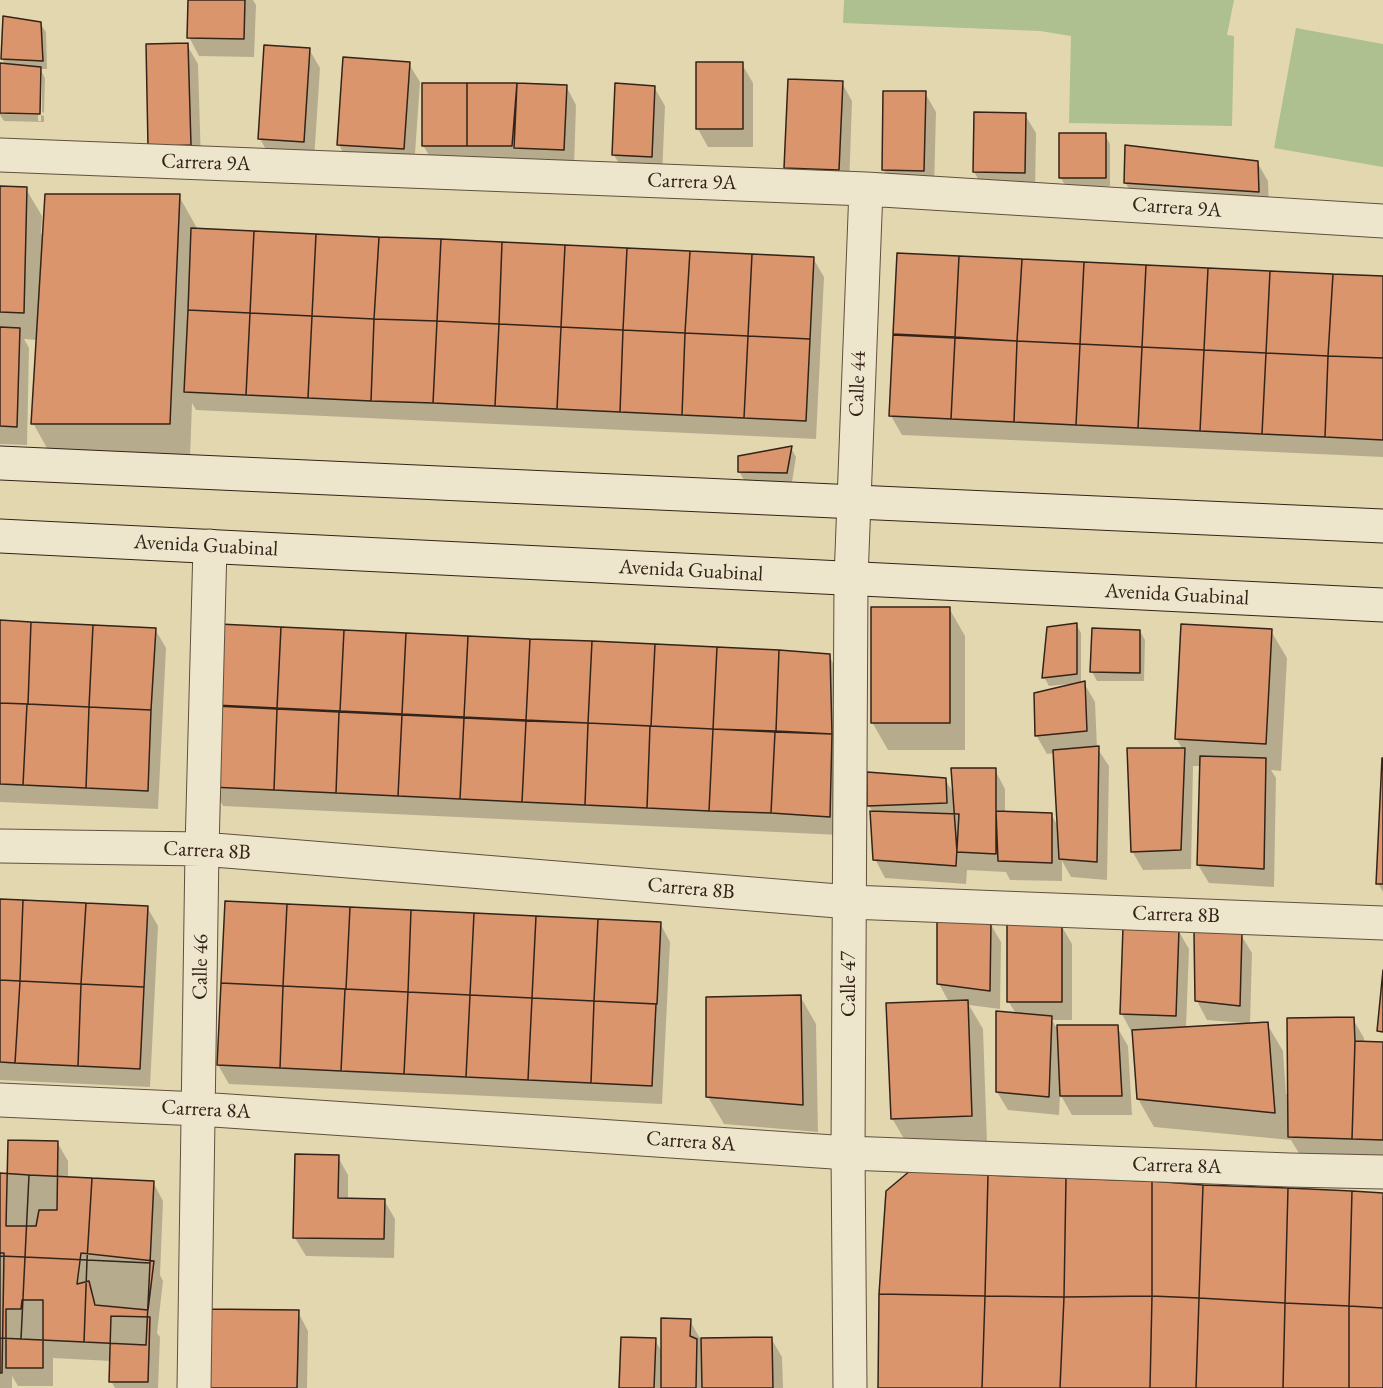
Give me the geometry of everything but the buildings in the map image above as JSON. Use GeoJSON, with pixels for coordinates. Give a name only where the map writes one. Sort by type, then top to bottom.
{"type":"FeatureCollection","features":[{"type":"Feature","properties":{"kind":"street","name":"Carrera 9A"},"geometry":{"type":"LineString","coordinates":[[0,155],[866,189],[1383,221]]}},
{"type":"Feature","properties":{"kind":"street","name":"Calle 44"},"geometry":{"type":"LineString","coordinates":[[851,579],[866,189]]}},
{"type":"Feature","properties":{"kind":"street"},"geometry":{"type":"LineString","coordinates":[[0,463],[1383,526]]}},
{"type":"Feature","properties":{"kind":"street","name":"Avenida Guabinal"},"geometry":{"type":"LineString","coordinates":[[0,536],[1383,605]]}},
{"type":"Feature","properties":{"kind":"street","name":"Calle 46"},"geometry":{"type":"LineString","coordinates":[[194,1388],[202,849],[210,546]]}},
{"type":"Feature","properties":{"kind":"street","name":"Calle 47"},"geometry":{"type":"LineString","coordinates":[[850,1388],[848,1153],[851,579]]}},
{"type":"Feature","properties":{"kind":"street","name":"Carrera 8B"},"geometry":{"type":"LineString","coordinates":[[0,846],[202,849],[850,902],[1383,923]]}},
{"type":"Feature","properties":{"kind":"street","name":"Carrera 8A"},"geometry":{"type":"LineString","coordinates":[[0,1100],[199,1109],[848,1153],[1383,1172]]}},
{"type":"Feature","properties":{"kind":"green space"},"geometry":{"type":"Polygon","coordinates":[[[844,0],[1234,0],[1227,35],[1234,36],[1232,126],[1069,123],[1071,36],[1040,31],[843,23],[844,0]]]}},
{"type":"Feature","properties":{"kind":"green space"},"geometry":{"type":"Polygon","coordinates":[[[1296,28],[1383,44],[1383,167],[1274,148],[1296,28]]]}}]}
